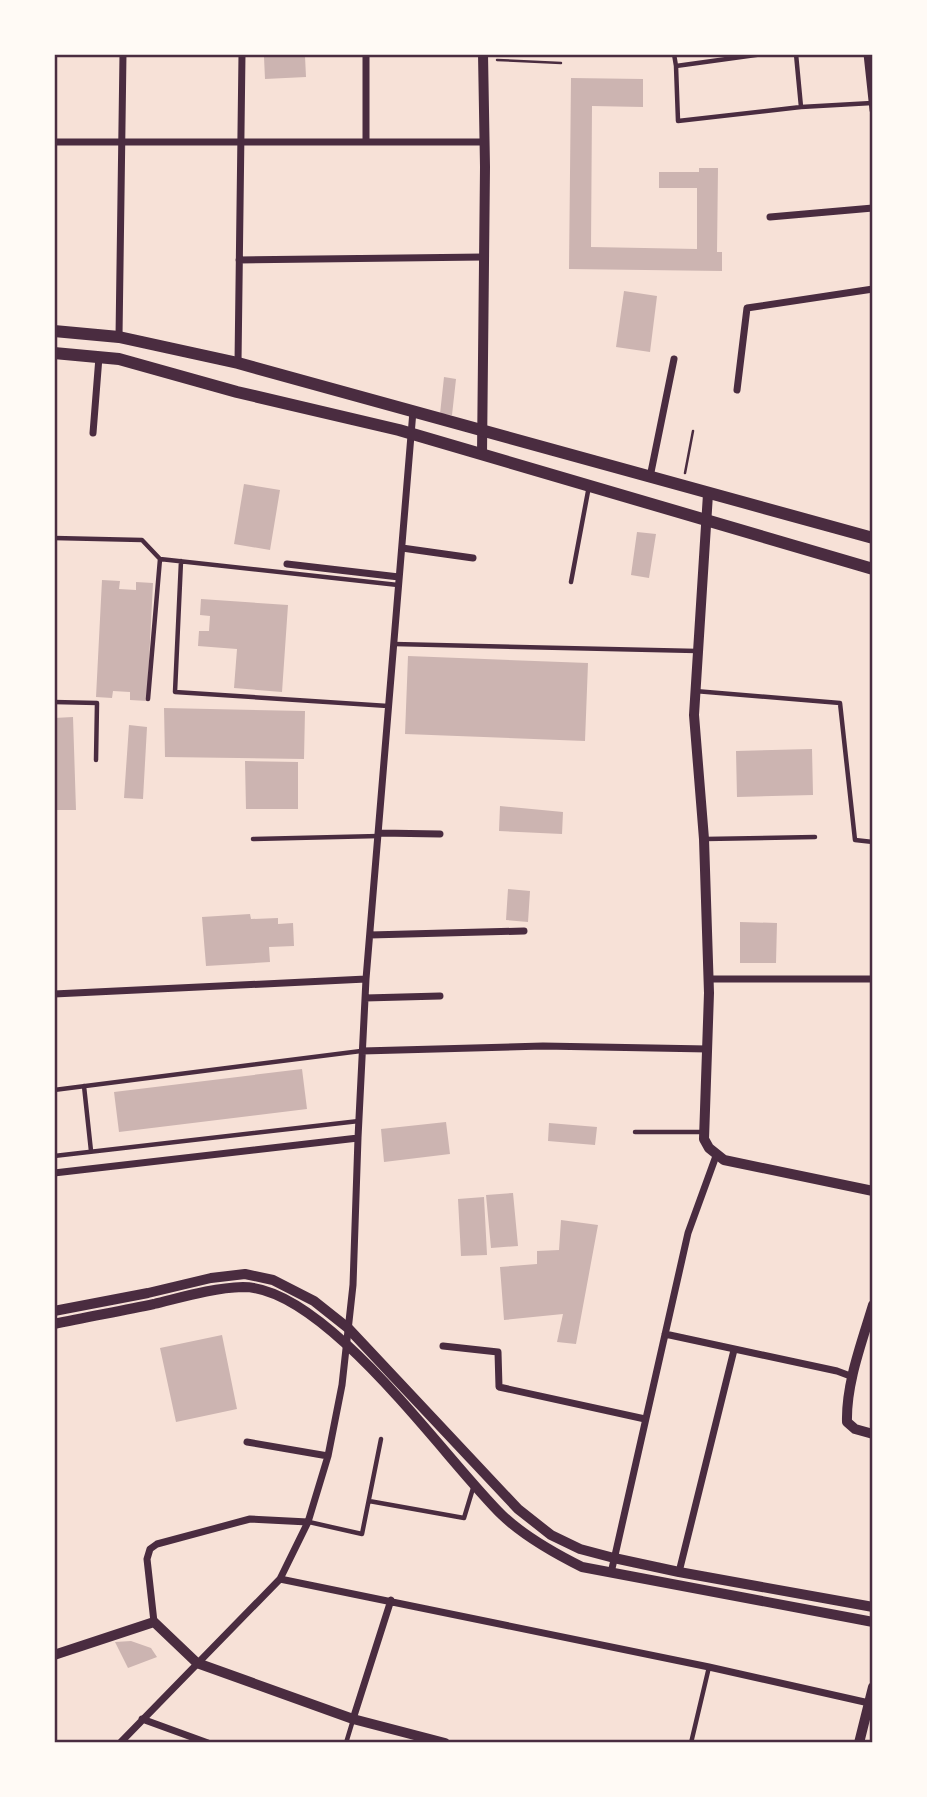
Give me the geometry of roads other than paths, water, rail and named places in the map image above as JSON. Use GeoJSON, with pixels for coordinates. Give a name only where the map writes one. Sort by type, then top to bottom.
{"type":"FeatureCollection","features":[{"type":"Feature","properties":{"kind":"main road"},"geometry":{"type":"LineString","coordinates":[[54,331],[119,337],[238,363],[873,538]]}},
{"type":"Feature","properties":{"kind":"main road"},"geometry":{"type":"LineString","coordinates":[[54,353],[119,359],[237,392],[410,433],[873,569]]}},
{"type":"Feature","properties":{"kind":"street"},"geometry":{"type":"LineString","coordinates":[[119,337],[123,54]]}},
{"type":"Feature","properties":{"kind":"street"},"geometry":{"type":"LineString","coordinates":[[238,363],[242,54]]}},
{"type":"Feature","properties":{"kind":"street"},"geometry":{"type":"LineString","coordinates":[[366,54],[366,142]]}},
{"type":"Feature","properties":{"kind":"street"},"geometry":{"type":"LineString","coordinates":[[867,54],[872,105]]}},
{"type":"Feature","properties":{"kind":"street"},"geometry":{"type":"LineString","coordinates":[[482,454],[485,142],[483,57]]}},
{"type":"Feature","properties":{"kind":"street"},"geometry":{"type":"LineString","coordinates":[[54,142],[485,142]]}},
{"type":"Feature","properties":{"kind":"street"},"geometry":{"type":"LineString","coordinates":[[770,217],[873,208]]}},
{"type":"Feature","properties":{"kind":"street"},"geometry":{"type":"LineString","coordinates":[[239,260],[483,257]]}},
{"type":"Feature","properties":{"kind":"street"},"geometry":{"type":"LineString","coordinates":[[737,390],[745,311],[750,306],[873,289]]}},
{"type":"Feature","properties":{"kind":"street"},"geometry":{"type":"LineString","coordinates":[[93,433],[99,357]]}},
{"type":"Feature","properties":{"kind":"street"},"geometry":{"type":"LineString","coordinates":[[650,477],[674,359]]}},
{"type":"Feature","properties":{"kind":"street"},"geometry":{"type":"LineString","coordinates":[[120,1743],[280,1579],[308,1522],[328,1456],[342,1385],[353,1285],[366,979],[413,411]]}},
{"type":"Feature","properties":{"kind":"street"},"geometry":{"type":"LineString","coordinates":[[708,494],[694,715],[704,839],[708,979],[708,1049],[703,1132],[709,1148],[716,1156],[734,1163],[873,1191]]}},
{"type":"Feature","properties":{"kind":"street"},"geometry":{"type":"LineString","coordinates":[[402,548],[473,558]]}},
{"type":"Feature","properties":{"kind":"street"},"geometry":{"type":"LineString","coordinates":[[287,564],[399,581]]}},
{"type":"Feature","properties":{"kind":"street"},"geometry":{"type":"LineString","coordinates":[[380,835],[440,834]]}},
{"type":"Feature","properties":{"kind":"street"},"geometry":{"type":"LineString","coordinates":[[370,935],[524,931]]}},
{"type":"Feature","properties":{"kind":"street"},"geometry":{"type":"LineString","coordinates":[[54,994],[366,979]]}},
{"type":"Feature","properties":{"kind":"street"},"geometry":{"type":"LineString","coordinates":[[708,979],[873,979]]}},
{"type":"Feature","properties":{"kind":"street"},"geometry":{"type":"LineString","coordinates":[[365,998],[440,996]]}},
{"type":"Feature","properties":{"kind":"street"},"geometry":{"type":"LineString","coordinates":[[362,1051],[543,1046],[708,1049]]}},
{"type":"Feature","properties":{"kind":"street"},"geometry":{"type":"LineString","coordinates":[[54,1173],[358,1138]]}},
{"type":"Feature","properties":{"kind":"street"},"geometry":{"type":"LineString","coordinates":[[611,1573],[688,1233],[716,1156]]}},
{"type":"Feature","properties":{"kind":"street"},"geometry":{"type":"LineString","coordinates":[[54,1311],[211,1278],[245,1274],[273,1280],[314,1301],[348,1328],[517,1510],[551,1535],[580,1549],[614,1558],[873,1607]]}},
{"type":"Feature","properties":{"kind":"street"},"geometry":{"type":"LineString","coordinates":[[54,1324],[213,1290],[245,1287],[268,1292],[306,1312],[346,1345],[503,1516],[549,1551],[582,1567],[873,1622]]}},
{"type":"Feature","properties":{"kind":"street"},"geometry":{"type":"LineString","coordinates":[[873,1305],[846,1409],[847,1422],[855,1429],[873,1434]]}},
{"type":"Feature","properties":{"kind":"street"},"geometry":{"type":"LineString","coordinates":[[665,1334],[837,1371],[853,1377]]}},
{"type":"Feature","properties":{"kind":"street"},"geometry":{"type":"LineString","coordinates":[[443,1346],[498,1352],[499,1387],[645,1419]]}},
{"type":"Feature","properties":{"kind":"street"},"geometry":{"type":"LineString","coordinates":[[679,1572],[734,1350]]}},
{"type":"Feature","properties":{"kind":"street"},"geometry":{"type":"LineString","coordinates":[[247,1442],[328,1456]]}},
{"type":"Feature","properties":{"kind":"street"},"geometry":{"type":"LineString","coordinates":[[308,1522],[250,1519],[157,1544],[150,1549],[147,1559],[154,1622],[197,1663],[353,1719],[445,1743]]}},
{"type":"Feature","properties":{"kind":"street"},"geometry":{"type":"LineString","coordinates":[[280,1579],[391,1600],[869,1703]]}},
{"type":"Feature","properties":{"kind":"street"},"geometry":{"type":"LineString","coordinates":[[353,1719],[391,1600]]}},
{"type":"Feature","properties":{"kind":"street"},"geometry":{"type":"LineString","coordinates":[[54,1655],[154,1622]]}},
{"type":"Feature","properties":{"kind":"street"},"geometry":{"type":"LineString","coordinates":[[859,1743],[873,1687]]}},
{"type":"Feature","properties":{"kind":"street"},"geometry":{"type":"LineString","coordinates":[[142,1719],[208,1743]]}},
{"type":"Feature","properties":{"kind":"lane"},"geometry":{"type":"LineString","coordinates":[[674,54],[678,121],[801,107],[872,105]]}},
{"type":"Feature","properties":{"kind":"lane"},"geometry":{"type":"LineString","coordinates":[[676,66],[763,54]]}},
{"type":"Feature","properties":{"kind":"lane"},"geometry":{"type":"LineString","coordinates":[[796,54],[801,107]]}},
{"type":"Feature","properties":{"kind":"lane"},"geometry":{"type":"LineString","coordinates":[[571,582],[590,485]]}},
{"type":"Feature","properties":{"kind":"lane"},"geometry":{"type":"LineString","coordinates":[[54,538],[142,540],[160,559],[399,581]]}},
{"type":"Feature","properties":{"kind":"lane"},"geometry":{"type":"LineString","coordinates":[[148,699],[160,559]]}},
{"type":"Feature","properties":{"kind":"lane"},"geometry":{"type":"LineString","coordinates":[[181,561],[175,692],[389,706]]}},
{"type":"Feature","properties":{"kind":"lane"},"geometry":{"type":"LineString","coordinates":[[394,644],[697,651]]}},
{"type":"Feature","properties":{"kind":"lane"},"geometry":{"type":"LineString","coordinates":[[695,691],[840,703],[855,840],[873,842]]}},
{"type":"Feature","properties":{"kind":"lane"},"geometry":{"type":"LineString","coordinates":[[54,702],[97,703],[96,760]]}},
{"type":"Feature","properties":{"kind":"lane"},"geometry":{"type":"LineString","coordinates":[[253,839],[380,835]]}},
{"type":"Feature","properties":{"kind":"lane"},"geometry":{"type":"LineString","coordinates":[[704,839],[815,836]]}},
{"type":"Feature","properties":{"kind":"lane"},"geometry":{"type":"LineString","coordinates":[[54,1090],[362,1051]]}},
{"type":"Feature","properties":{"kind":"lane"},"geometry":{"type":"LineString","coordinates":[[84,1086],[92,1152]]}},
{"type":"Feature","properties":{"kind":"lane"},"geometry":{"type":"LineString","coordinates":[[54,1156],[359,1121]]}},
{"type":"Feature","properties":{"kind":"lane"},"geometry":{"type":"LineString","coordinates":[[635,1132],[703,1132]]}},
{"type":"Feature","properties":{"kind":"lane"},"geometry":{"type":"LineString","coordinates":[[308,1522],[362,1534],[381,1439]]}},
{"type":"Feature","properties":{"kind":"lane"},"geometry":{"type":"LineString","coordinates":[[369,1501],[464,1518],[474,1484]]}},
{"type":"Feature","properties":{"kind":"lane"},"geometry":{"type":"LineString","coordinates":[[691,1743],[709,1667]]}},
{"type":"Feature","properties":{"kind":"lane"},"geometry":{"type":"LineString","coordinates":[[346,1743],[353,1719]]}}]}
